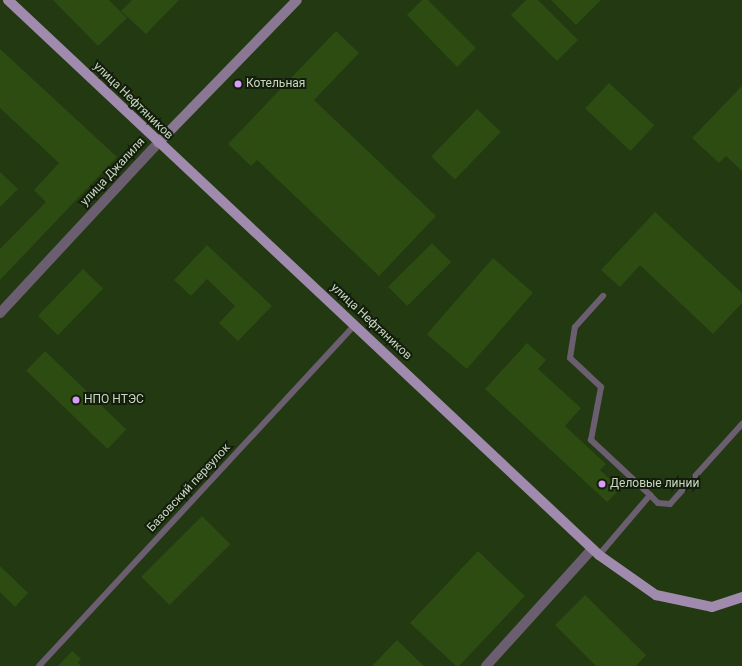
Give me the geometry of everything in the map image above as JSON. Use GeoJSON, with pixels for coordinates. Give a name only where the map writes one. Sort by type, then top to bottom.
{"type":"FeatureCollection","features":[{"type":"Feature","properties":{"kind":"main road","name":"улица Нефтяников"},"geometry":{"type":"LineString","coordinates":[[8,0],[158,143],[356,325],[513,477],[596,552],[656,596],[712,607],[742,597]]}},
{"type":"Feature","properties":{"kind":"main road","name":"улица Джалиля"},"geometry":{"type":"LineString","coordinates":[[158,143],[297,0]]}},
{"type":"Feature","properties":{"kind":"street","name":"улица Джалиля"},"geometry":{"type":"LineString","coordinates":[[0,313],[158,143]]}},
{"type":"Feature","properties":{"kind":"street"},"geometry":{"type":"LineString","coordinates":[[486,666],[596,552]]}},
{"type":"Feature","properties":{"kind":"lane"},"geometry":{"type":"LineString","coordinates":[[603,296],[575,327],[570,358],[602,387],[591,440],[658,503],[670,504],[742,424]]}},
{"type":"Feature","properties":{"kind":"lane","name":"Базовский переулок"},"geometry":{"type":"LineString","coordinates":[[39,666],[356,325]]}},
{"type":"Feature","properties":{"kind":"lane"},"geometry":{"type":"LineString","coordinates":[[596,552],[650,495]]}},
{"type":"Feature","properties":{"kind":"building"},"geometry":{"type":"Polygon","coordinates":[[[53,0],[109,0],[127,18],[98,46],[53,0]]]}},
{"type":"Feature","properties":{"kind":"building"},"geometry":{"type":"Polygon","coordinates":[[[132,0],[179,0],[146,34],[121,11],[132,0]]]}},
{"type":"Feature","properties":{"kind":"building"},"geometry":{"type":"Polygon","coordinates":[[[422,0],[428,0],[476,48],[457,67],[407,15],[422,0]]]}},
{"type":"Feature","properties":{"kind":"building"},"geometry":{"type":"Polygon","coordinates":[[[526,0],[538,0],[578,40],[557,61],[511,15],[526,0]]]}},
{"type":"Feature","properties":{"kind":"building"},"geometry":{"type":"Polygon","coordinates":[[[551,0],[601,0],[576,25],[551,0]]]}},
{"type":"Feature","properties":{"kind":"building"},"geometry":{"type":"Polygon","coordinates":[[[336,31],[359,53],[314,100],[436,216],[379,276],[257,160],[251,166],[228,144],[336,31]]]}},
{"type":"Feature","properties":{"kind":"building"},"geometry":{"type":"Polygon","coordinates":[[[0,49],[117,157],[0,280],[0,249],[46,202],[34,190],[59,163],[0,108],[0,49]]]}},
{"type":"Feature","properties":{"kind":"building"},"geometry":{"type":"Polygon","coordinates":[[[609,83],[654,125],[630,151],[585,109],[609,83]]]}},
{"type":"Feature","properties":{"kind":"building"},"geometry":{"type":"Polygon","coordinates":[[[742,86],[742,171],[726,156],[719,163],[692,138],[742,86]]]}},
{"type":"Feature","properties":{"kind":"building"},"geometry":{"type":"Polygon","coordinates":[[[477,109],[501,132],[455,179],[431,156],[477,109]]]}},
{"type":"Feature","properties":{"kind":"building"},"geometry":{"type":"Polygon","coordinates":[[[0,172],[18,189],[0,207],[0,172]]]}},
{"type":"Feature","properties":{"kind":"building"},"geometry":{"type":"Polygon","coordinates":[[[655,212],[742,293],[742,303],[713,334],[640,265],[620,287],[601,270],[655,212]]]}},
{"type":"Feature","properties":{"kind":"building"},"geometry":{"type":"Polygon","coordinates":[[[432,243],[451,262],[407,306],[388,287],[432,243]]]}},
{"type":"Feature","properties":{"kind":"building"},"geometry":{"type":"Polygon","coordinates":[[[207,245],[272,306],[238,341],[219,323],[235,306],[207,279],[191,296],[174,280],[207,245]]]}},
{"type":"Feature","properties":{"kind":"building"},"geometry":{"type":"Polygon","coordinates":[[[493,258],[533,293],[467,369],[427,334],[493,258]]]}},
{"type":"Feature","properties":{"kind":"building"},"geometry":{"type":"Polygon","coordinates":[[[83,269],[103,288],[58,335],[38,316],[83,269]]]}},
{"type":"Feature","properties":{"kind":"building"},"geometry":{"type":"Polygon","coordinates":[[[527,343],[546,360],[538,369],[581,408],[565,426],[606,464],[600,470],[620,489],[607,502],[485,389],[527,343]]]}},
{"type":"Feature","properties":{"kind":"building","name":"НПО НТЭС"},"geometry":{"type":"Polygon","coordinates":[[[45,351],[126,429],[108,449],[26,370],[45,351]]]}},
{"type":"Feature","properties":{"kind":"building"},"geometry":{"type":"Polygon","coordinates":[[[202,516],[230,544],[169,605],[141,577],[202,516]]]}},
{"type":"Feature","properties":{"kind":"building"},"geometry":{"type":"Polygon","coordinates":[[[478,551],[525,596],[459,666],[456,666],[410,623],[478,551]]]}},
{"type":"Feature","properties":{"kind":"building"},"geometry":{"type":"Polygon","coordinates":[[[0,566],[28,593],[15,607],[0,592],[0,566]]]}},
{"type":"Feature","properties":{"kind":"building"},"geometry":{"type":"Polygon","coordinates":[[[585,595],[646,655],[636,666],[596,666],[555,625],[585,595]]]}},
{"type":"Feature","properties":{"kind":"building"},"geometry":{"type":"Polygon","coordinates":[[[397,640],[424,666],[372,666],[397,640]]]}},
{"type":"Feature","properties":{"kind":"building"},"geometry":{"type":"Polygon","coordinates":[[[72,651],[81,659],[78,663],[81,666],[58,666],[72,651]]]}},
{"type":"Feature","properties":{"kind":"place","name":"Котельная"},"geometry":{"type":"Point","coordinates":[238,84]}},
{"type":"Feature","properties":{"kind":"place","name":"НПО НТЭС"},"geometry":{"type":"Point","coordinates":[76,400]}},
{"type":"Feature","properties":{"kind":"place","name":"Деловые линии"},"geometry":{"type":"Point","coordinates":[602,484]}}]}
